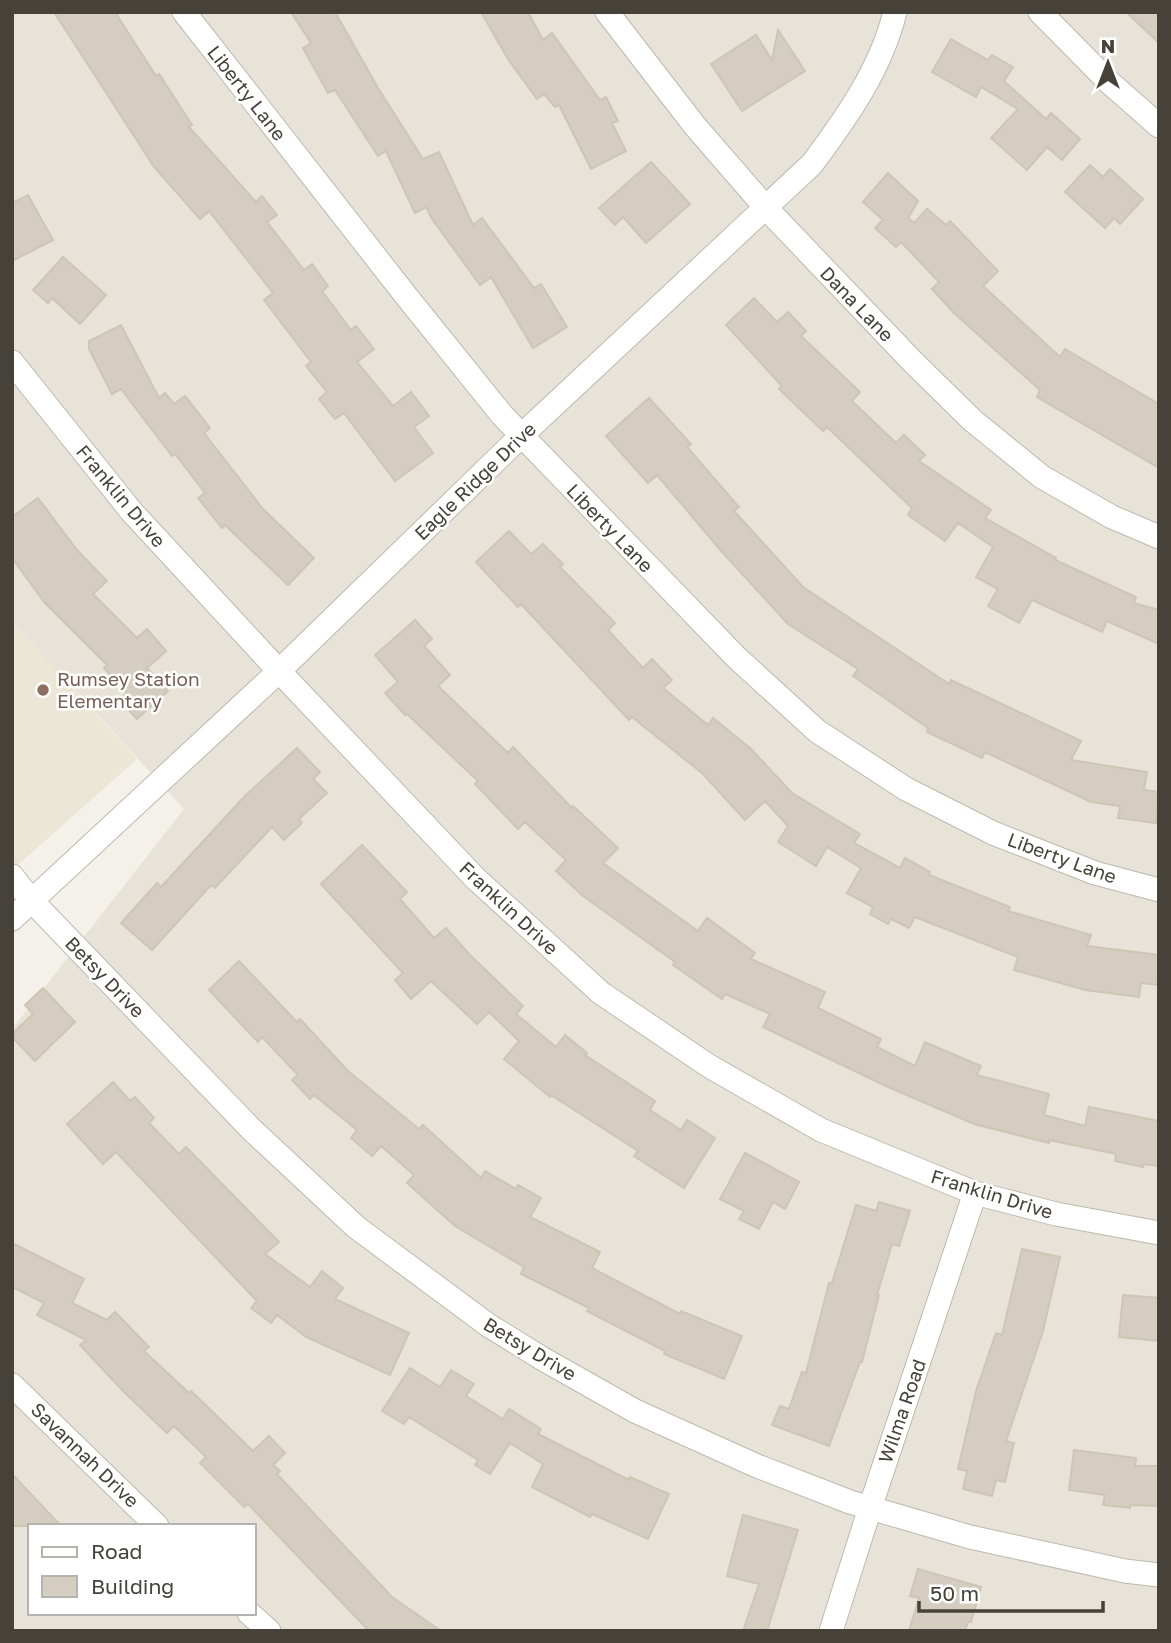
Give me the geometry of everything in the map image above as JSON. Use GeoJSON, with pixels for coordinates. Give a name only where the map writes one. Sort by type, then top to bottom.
{"type":"FeatureCollection","features":[{"type":"Feature","properties":{"kind":"street","name":"Liberty Lane"},"geometry":{"type":"LineString","coordinates":[[184,12],[502,415],[736,657],[817,731],[906,789],[993,833],[1095,873],[1159,890]]}},
{"type":"Feature","properties":{"kind":"street","name":"Dana Lane"},"geometry":{"type":"LineString","coordinates":[[607,12],[695,126],[766,208],[972,420],[1042,477],[1112,517],[1159,537]]}},
{"type":"Feature","properties":{"kind":"street","name":"Eagle Ridge Drive"},"geometry":{"type":"LineString","coordinates":[[12,919],[279,671],[522,435],[812,164],[849,115],[888,41],[895,12]]}},
{"type":"Feature","properties":{"kind":"street"},"geometry":{"type":"LineString","coordinates":[[1040,12],[1109,82],[1159,126]]}},
{"type":"Feature","properties":{"kind":"street","name":"Franklin Drive"},"geometry":{"type":"LineString","coordinates":[[12,362],[131,511],[279,671],[476,879],[601,993],[709,1066],[821,1130],[975,1193],[1056,1214],[1159,1233]]}},
{"type":"Feature","properties":{"kind":"street","name":"Betsy Drive"},"geometry":{"type":"LineString","coordinates":[[12,876],[31,900],[251,1129],[356,1227],[488,1325],[635,1411],[757,1466],[870,1508],[970,1537],[1125,1571],[1159,1575]]}},
{"type":"Feature","properties":{"kind":"street","name":"Wilma Road"},"geometry":{"type":"LineString","coordinates":[[831,1631],[975,1193]]}},
{"type":"Feature","properties":{"kind":"street","name":"Savannah Drive"},"geometry":{"type":"LineString","coordinates":[[12,1385],[155,1524]]}},
{"type":"Feature","properties":{"kind":"street"},"geometry":{"type":"LineString","coordinates":[[251,1615],[269,1631]]}},
{"type":"Feature","properties":{"kind":"shaded area"},"geometry":{"type":"Polygon","coordinates":[[[12,12],[1159,12],[1159,1631],[12,1631],[12,1029],[184,809],[12,621],[12,12]]]}},
{"type":"Feature","properties":{"kind":"shaded area","name":"Rumsey Station Elementary"},"geometry":{"type":"Polygon","coordinates":[[[12,621],[137,759],[12,870],[12,621]]]}},
{"type":"Feature","properties":{"kind":"building"},"geometry":{"type":"Polygon","coordinates":[[[54,12],[115,12],[156,76],[159,74],[192,125],[189,127],[256,202],[262,196],[277,215],[267,222],[304,270],[312,264],[328,286],[322,291],[351,330],[356,326],[374,349],[357,362],[393,406],[411,392],[429,416],[414,427],[433,453],[395,481],[344,413],[335,419],[319,399],[327,392],[306,366],[311,362],[264,300],[273,293],[209,211],[200,219],[154,167],[54,12]]]}},
{"type":"Feature","properties":{"kind":"building"},"geometry":{"type":"Polygon","coordinates":[[[291,12],[335,12],[378,88],[423,159],[439,152],[473,225],[482,218],[534,288],[541,284],[567,327],[533,348],[491,277],[480,285],[426,207],[415,213],[386,151],[378,156],[335,90],[328,93],[303,48],[311,43],[291,12]]]}},
{"type":"Feature","properties":{"kind":"building"},"geometry":{"type":"Polygon","coordinates":[[[481,12],[528,12],[543,40],[552,33],[600,100],[606,97],[618,121],[612,123],[626,151],[591,169],[559,105],[555,107],[544,94],[537,99],[508,59],[481,12]]]}},
{"type":"Feature","properties":{"kind":"building"},"geometry":{"type":"Polygon","coordinates":[[[1126,12],[1159,12],[1159,43],[1126,12]]]}},
{"type":"Feature","properties":{"kind":"building"},"geometry":{"type":"Polygon","coordinates":[[[778,30],[805,71],[742,111],[711,64],[756,35],[772,60],[778,30]]]}},
{"type":"Feature","properties":{"kind":"building"},"geometry":{"type":"Polygon","coordinates":[[[951,39],[988,60],[992,55],[1013,67],[1004,81],[1046,119],[1051,113],[1080,139],[1062,160],[1047,147],[1027,170],[991,138],[1018,109],[981,87],[976,97],[932,72],[951,39]]]}},
{"type":"Feature","properties":{"kind":"building"},"geometry":{"type":"Polygon","coordinates":[[[651,162],[690,204],[646,243],[623,217],[615,225],[599,208],[651,162]]]}},
{"type":"Feature","properties":{"kind":"building"},"geometry":{"type":"Polygon","coordinates":[[[1090,165],[1103,177],[1110,169],[1143,199],[1120,224],[1114,218],[1105,228],[1065,192],[1090,165]]]}},
{"type":"Feature","properties":{"kind":"building"},"geometry":{"type":"Polygon","coordinates":[[[888,173],[918,201],[908,218],[914,223],[927,209],[946,225],[950,221],[998,271],[983,286],[1060,357],[1065,349],[1159,404],[1159,468],[1037,397],[1040,390],[954,313],[932,289],[939,282],[901,242],[896,247],[875,228],[883,220],[863,202],[888,173]]]}},
{"type":"Feature","properties":{"kind":"building"},"geometry":{"type":"Polygon","coordinates":[[[28,195],[53,240],[12,261],[12,203],[28,195]]]}},
{"type":"Feature","properties":{"kind":"building"},"geometry":{"type":"Polygon","coordinates":[[[63,257],[106,295],[80,324],[52,298],[48,303],[33,290],[63,257]]]}},
{"type":"Feature","properties":{"kind":"building"},"geometry":{"type":"Polygon","coordinates":[[[754,298],[777,322],[788,312],[806,331],[801,336],[860,392],[852,401],[896,443],[904,435],[925,455],[919,461],[991,510],[985,518],[1056,558],[1055,560],[1136,597],[1134,603],[1159,610],[1159,644],[1107,621],[1102,632],[1032,600],[1019,623],[988,606],[998,589],[976,577],[993,547],[958,523],[945,541],[908,515],[912,508],[827,427],[823,431],[779,389],[782,386],[726,325],[754,298]]]}},
{"type":"Feature","properties":{"kind":"building"},"geometry":{"type":"Polygon","coordinates":[[[121,325],[159,398],[165,393],[174,404],[185,396],[210,428],[204,433],[263,509],[314,558],[288,585],[225,525],[222,528],[198,498],[205,493],[175,454],[172,456],[121,389],[112,394],[89,349],[89,341],[121,325]]]}},
{"type":"Feature","properties":{"kind":"building"},"geometry":{"type":"Polygon","coordinates":[[[649,398],[691,444],[687,447],[739,507],[734,511],[803,587],[949,684],[951,680],[1081,741],[1071,760],[1147,772],[1144,790],[1159,792],[1156,823],[1118,818],[1120,806],[1091,802],[985,752],[982,758],[927,732],[928,728],[853,676],[858,669],[788,624],[657,475],[648,483],[606,436],[649,398]]]}},
{"type":"Feature","properties":{"kind":"building"},"geometry":{"type":"Polygon","coordinates":[[[38,498],[77,550],[107,581],[93,594],[137,638],[147,629],[166,651],[147,668],[168,691],[137,719],[120,700],[127,693],[104,668],[107,665],[45,603],[12,558],[12,517],[38,498]]]}},
{"type":"Feature","properties":{"kind":"building"},"geometry":{"type":"Polygon","coordinates":[[[509,531],[531,554],[543,544],[563,564],[560,567],[615,623],[608,630],[643,668],[652,659],[672,680],[663,688],[708,725],[713,718],[751,749],[792,793],[860,834],[854,843],[900,868],[905,858],[930,872],[929,875],[1010,907],[1008,911],[1091,935],[1087,946],[1159,955],[1159,985],[1141,983],[1139,997],[1085,990],[1014,970],[1018,957],[915,917],[909,928],[891,919],[888,924],[870,914],[873,907],[847,893],[861,868],[827,847],[816,866],[778,842],[788,826],[765,801],[745,820],[702,773],[632,717],[629,720],[521,604],[518,607],[476,562],[509,531]]]}},
{"type":"Feature","properties":{"kind":"building"},"geometry":{"type":"Polygon","coordinates":[[[415,620],[432,639],[424,646],[450,675],[438,686],[508,753],[513,747],[572,808],[573,806],[618,848],[603,863],[698,931],[707,918],[755,953],[751,959],[825,992],[818,1008],[881,1039],[877,1047],[915,1066],[925,1042],[981,1066],[977,1075],[1049,1094],[1044,1115],[1085,1126],[1089,1107],[1159,1121],[1159,1166],[1144,1164],[1143,1167],[1115,1161],[1116,1154],[1049,1140],[1049,1143],[974,1124],[888,1087],[763,1027],[770,1014],[725,994],[722,999],[673,965],[675,962],[583,896],[556,871],[566,860],[525,822],[518,829],[475,784],[478,781],[405,715],[385,693],[398,682],[375,655],[415,620]]]}},
{"type":"Feature","properties":{"kind":"building"},"geometry":{"type":"Polygon","coordinates":[[[297,748],[320,772],[313,779],[327,793],[299,819],[302,823],[284,840],[272,827],[215,888],[211,885],[152,950],[121,923],[157,883],[161,887],[244,797],[297,748]]]}},
{"type":"Feature","properties":{"kind":"building"},"geometry":{"type":"Polygon","coordinates":[[[362,845],[407,892],[400,899],[434,938],[446,928],[523,1006],[516,1014],[556,1047],[565,1035],[587,1053],[585,1055],[655,1101],[650,1110],[681,1130],[687,1120],[715,1138],[684,1188],[634,1156],[638,1151],[551,1095],[550,1097],[504,1059],[519,1041],[489,1012],[477,1024],[431,981],[411,999],[395,980],[403,973],[321,884],[362,845]]]}},
{"type":"Feature","properties":{"kind":"building"},"geometry":{"type":"Polygon","coordinates":[[[239,961],[297,1022],[300,1019],[348,1071],[419,1129],[423,1125],[481,1178],[485,1171],[516,1189],[518,1185],[541,1198],[530,1217],[600,1252],[592,1268],[680,1314],[681,1311],[742,1336],[724,1379],[664,1354],[665,1351],[587,1311],[589,1308],[521,1274],[524,1267],[455,1226],[407,1183],[414,1175],[381,1146],[372,1156],[351,1138],[357,1130],[314,1095],[310,1099],[292,1080],[298,1075],[262,1037],[258,1042],[209,990],[239,961]]]}},
{"type":"Feature","properties":{"kind":"building"},"geometry":{"type":"Polygon","coordinates":[[[43,988],[75,1022],[35,1061],[12,1034],[33,1014],[25,1005],[43,988]]]}},
{"type":"Feature","properties":{"kind":"building"},"geometry":{"type":"Polygon","coordinates":[[[113,1082],[130,1101],[135,1097],[154,1118],[149,1123],[179,1154],[186,1147],[279,1242],[265,1254],[310,1287],[322,1271],[343,1288],[335,1299],[409,1333],[390,1375],[306,1337],[277,1315],[271,1323],[251,1308],[257,1301],[116,1152],[103,1164],[67,1124],[113,1082]]]}},
{"type":"Feature","properties":{"kind":"building"},"geometry":{"type":"Polygon","coordinates":[[[745,1153],[799,1182],[785,1209],[773,1202],[759,1229],[739,1219],[744,1211],[720,1199],[745,1153]]]}},
{"type":"Feature","properties":{"kind":"building"},"geometry":{"type":"Polygon","coordinates":[[[879,1202],[910,1211],[899,1246],[892,1244],[862,1362],[829,1446],[772,1425],[780,1406],[789,1409],[802,1372],[806,1373],[829,1283],[832,1283],[856,1205],[876,1211],[879,1202]]]}},
{"type":"Feature","properties":{"kind":"building"},"geometry":{"type":"Polygon","coordinates":[[[12,1243],[84,1279],[72,1303],[107,1320],[115,1312],[149,1347],[144,1351],[189,1393],[191,1391],[253,1451],[269,1436],[285,1453],[273,1465],[280,1471],[277,1474],[392,1597],[441,1631],[369,1631],[248,1504],[244,1507],[200,1463],[206,1457],[174,1426],[167,1433],[125,1393],[80,1345],[86,1340],[37,1315],[44,1303],[12,1287],[12,1243]]]}},
{"type":"Feature","properties":{"kind":"building"},"geometry":{"type":"Polygon","coordinates":[[[1022,1249],[1060,1257],[1043,1331],[1006,1441],[1014,1443],[1005,1482],[996,1480],[992,1496],[963,1489],[967,1471],[958,1469],[976,1391],[996,1333],[1002,1335],[1022,1249]]]}},
{"type":"Feature","properties":{"kind":"building"},"geometry":{"type":"Polygon","coordinates":[[[1123,1295],[1159,1298],[1159,1341],[1119,1337],[1123,1295]]]}},
{"type":"Feature","properties":{"kind":"building"},"geometry":{"type":"Polygon","coordinates":[[[410,1368],[440,1387],[451,1370],[474,1384],[466,1396],[503,1419],[509,1409],[541,1429],[538,1434],[629,1480],[630,1477],[669,1494],[648,1539],[592,1514],[590,1517],[532,1487],[543,1464],[510,1443],[490,1474],[475,1465],[478,1460],[409,1417],[404,1424],[382,1411],[410,1368]]]}},
{"type":"Feature","properties":{"kind":"building"},"geometry":{"type":"Polygon","coordinates":[[[1074,1450],[1136,1458],[1135,1466],[1159,1466],[1159,1506],[1130,1505],[1130,1508],[1103,1505],[1105,1495],[1069,1490],[1074,1450]]]}},
{"type":"Feature","properties":{"kind":"building"},"geometry":{"type":"Polygon","coordinates":[[[12,1474],[59,1524],[12,1526],[12,1474]]]}},
{"type":"Feature","properties":{"kind":"building"},"geometry":{"type":"Polygon","coordinates":[[[743,1515],[798,1530],[767,1631],[743,1631],[759,1584],[727,1576],[743,1515]]]}},
{"type":"Feature","properties":{"kind":"building"},"geometry":{"type":"Polygon","coordinates":[[[918,1569],[981,1587],[971,1622],[968,1622],[965,1631],[909,1631],[919,1598],[910,1596],[918,1569]]]}},
{"type":"Feature","properties":{"kind":"place","name":"Rumsey Station Elementary"},"geometry":{"type":"Point","coordinates":[43,690]}}]}
